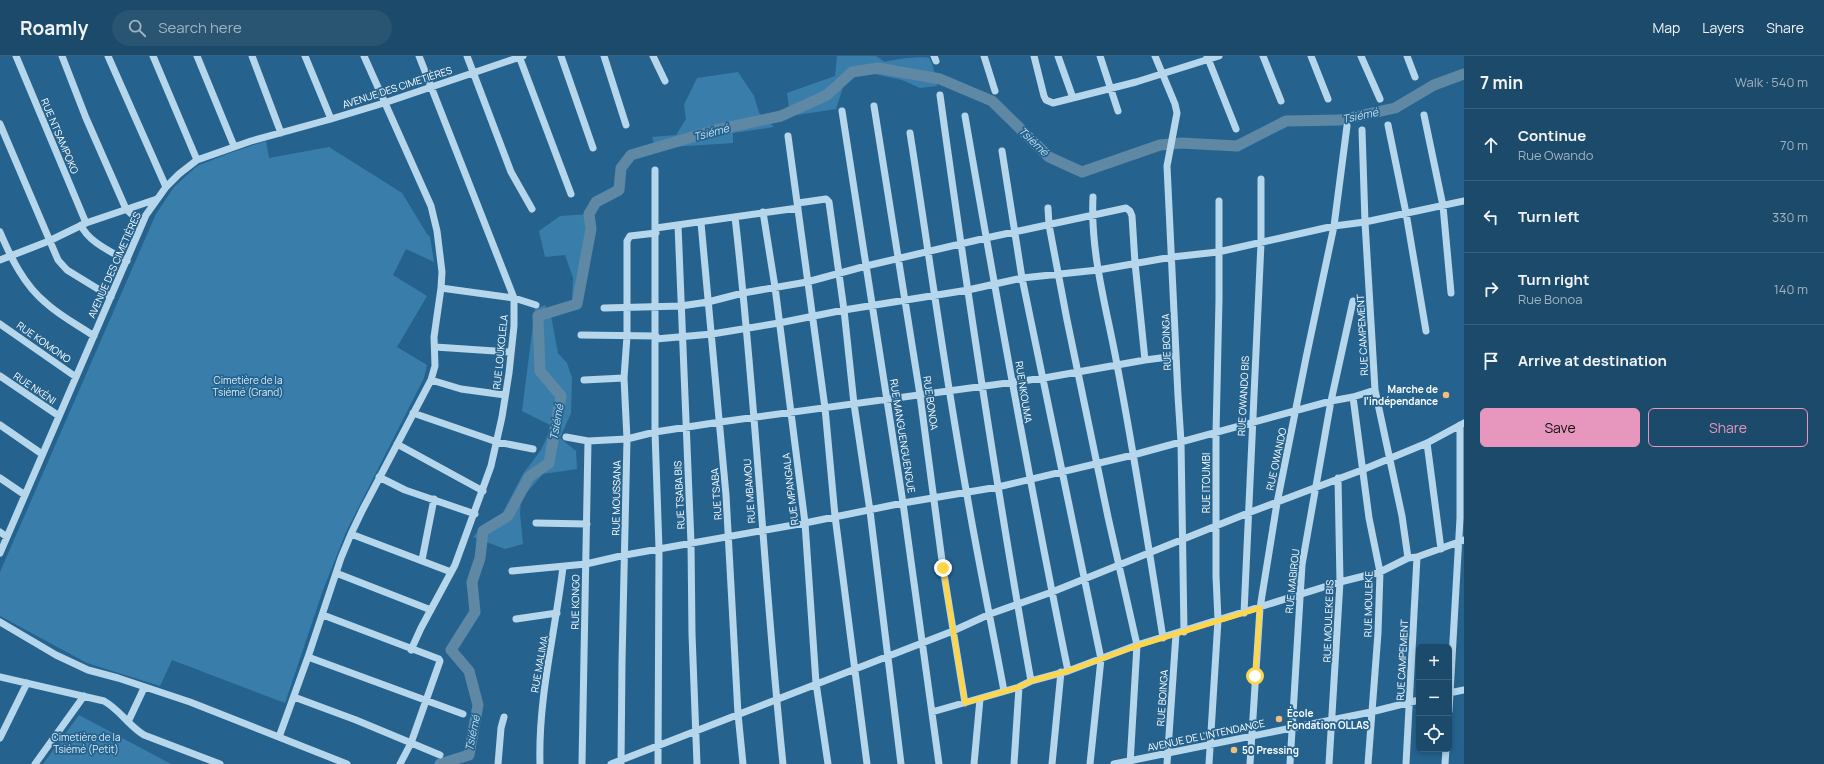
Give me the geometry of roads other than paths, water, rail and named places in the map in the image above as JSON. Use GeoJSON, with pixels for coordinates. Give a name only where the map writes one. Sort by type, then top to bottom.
{"type":"FeatureCollection","features":[{"type":"Feature","properties":{"kind":"street","name":"RUE NTSAMPOKO"},"geometry":{"type":"LineString","coordinates":[[16,56],[84,224],[83,231],[91,238],[127,261]]}},
{"type":"Feature","properties":{"kind":"street"},"geometry":{"type":"LineString","coordinates":[[62,56],[86,118],[126,209],[142,224]]}},
{"type":"Feature","properties":{"kind":"street"},"geometry":{"type":"LineString","coordinates":[[108,56],[166,187]]}},
{"type":"Feature","properties":{"kind":"street"},"geometry":{"type":"LineString","coordinates":[[153,56],[198,160]]}},
{"type":"Feature","properties":{"kind":"street"},"geometry":{"type":"LineString","coordinates":[[197,56],[234,146]]}},
{"type":"Feature","properties":{"kind":"street"},"geometry":{"type":"LineString","coordinates":[[252,56],[281,133]]}},
{"type":"Feature","properties":{"kind":"street"},"geometry":{"type":"LineString","coordinates":[[305,56],[331,119]]}},
{"type":"Feature","properties":{"kind":"street"},"geometry":{"type":"LineString","coordinates":[[279,737],[351,534],[379,477],[431,380],[435,366],[435,325],[441,288],[441,257],[431,206],[364,56]]}},
{"type":"Feature","properties":{"kind":"street","name":"RUE LOUKOLELA"},"geometry":{"type":"LineString","coordinates":[[412,650],[430,610],[451,572],[483,491],[497,442],[514,326],[514,298],[418,56]]}},
{"type":"Feature","properties":{"kind":"street"},"geometry":{"type":"LineString","coordinates":[[467,56],[511,172],[532,209]]}},
{"type":"Feature","properties":{"kind":"street"},"geometry":{"type":"LineString","coordinates":[[520,56],[571,194]]}},
{"type":"Feature","properties":{"kind":"street","name":"AVENUE DES CIMETIÈRES"},"geometry":{"type":"LineString","coordinates":[[0,553],[142,224],[157,199],[179,174],[198,160],[234,146],[384,103],[520,56]]}},
{"type":"Feature","properties":{"kind":"street"},"geometry":{"type":"LineString","coordinates":[[561,56],[593,148]]}},
{"type":"Feature","properties":{"kind":"street"},"geometry":{"type":"LineString","coordinates":[[604,56],[626,125]]}},
{"type":"Feature","properties":{"kind":"street"},"geometry":{"type":"LineString","coordinates":[[653,56],[665,81]]}},
{"type":"Feature","properties":{"kind":"street"},"geometry":{"type":"LineString","coordinates":[[984,56],[995,91]]}},
{"type":"Feature","properties":{"kind":"street"},"geometry":{"type":"LineString","coordinates":[[1034,56],[1046,100],[1056,103],[1163,74],[1208,58],[1219,56]]}},
{"type":"Feature","properties":{"kind":"street"},"geometry":{"type":"LineString","coordinates":[[1058,56],[1073,98]]}},
{"type":"Feature","properties":{"kind":"street"},"geometry":{"type":"LineString","coordinates":[[1100,56],[1118,111]]}},
{"type":"Feature","properties":{"kind":"street","name":"RUE BOINGA"},"geometry":{"type":"LineString","coordinates":[[1156,56],[1176,104],[1177,113],[1168,166],[1181,442],[1184,632]]}},
{"type":"Feature","properties":{"kind":"street"},"geometry":{"type":"LineString","coordinates":[[1263,56],[1281,101]]}},
{"type":"Feature","properties":{"kind":"street"},"geometry":{"type":"LineString","coordinates":[[1311,56],[1328,99]]}},
{"type":"Feature","properties":{"kind":"street"},"geometry":{"type":"LineString","coordinates":[[1361,56],[1380,99]]}},
{"type":"Feature","properties":{"kind":"street"},"geometry":{"type":"LineString","coordinates":[[1407,56],[1415,77]]}},
{"type":"Feature","properties":{"kind":"street"},"geometry":{"type":"LineString","coordinates":[[1208,58],[1236,130]]}},
{"type":"Feature","properties":{"kind":"street"},"geometry":{"type":"LineString","coordinates":[[940,95],[960,244],[1017,604],[1031,681]]}},
{"type":"Feature","properties":{"kind":"street","name":"RUE BONOA"},"geometry":{"type":"LineString","coordinates":[[874,106],[900,258],[953,631],[965,703]]}},
{"type":"Feature","properties":{"kind":"street","name":"RUE MANGUENGUENGUE"},"geometry":{"type":"LineString","coordinates":[[842,111],[903,503],[921,643],[939,764]]}},
{"type":"Feature","properties":{"kind":"street"},"geometry":{"type":"LineString","coordinates":[[1424,115],[1443,206],[1451,293]]}},
{"type":"Feature","properties":{"kind":"street","name":"RUE NKOUMA"},"geometry":{"type":"LineString","coordinates":[[965,116],[986,238],[996,283],[1014,382],[1020,429],[1052,592],[1064,671],[1052,764]]}},
{"type":"Feature","properties":{"kind":"street"},"geometry":{"type":"LineString","coordinates":[[0,124],[48,240],[61,265],[111,297]]}},
{"type":"Feature","properties":{"kind":"street"},"geometry":{"type":"LineString","coordinates":[[1388,125],[1406,213],[1426,331]]}},
{"type":"Feature","properties":{"kind":"street","name":"RUE OWANDO"},"geometry":{"type":"LineString","coordinates":[[1250,764],[1260,608],[1277,502],[1334,226],[1347,126]]}},
{"type":"Feature","properties":{"kind":"street","name":"RUE CAMPEMENT"},"geometry":{"type":"LineString","coordinates":[[1362,130],[1365,222],[1375,390],[1402,516],[1408,558]]}},
{"type":"Feature","properties":{"kind":"street"},"geometry":{"type":"LineString","coordinates":[[910,133],[929,252],[934,296],[966,494],[1004,691]]}},
{"type":"Feature","properties":{"kind":"street"},"geometry":{"type":"LineString","coordinates":[[788,136],[807,282],[813,316],[835,516],[866,764]]}},
{"type":"Feature","properties":{"kind":"street"},"geometry":{"type":"LineString","coordinates":[[1002,151],[1022,278],[1102,659],[1090,764]]}},
{"type":"Feature","properties":{"kind":"street"},"geometry":{"type":"LineString","coordinates":[[655,170],[655,432],[659,550],[658,764]]}},
{"type":"Feature","properties":{"kind":"street","name":"RUE OWANDO BIS"},"geometry":{"type":"LineString","coordinates":[[1244,613],[1260,243],[1261,179]]}},
{"type":"Feature","properties":{"kind":"street"},"geometry":{"type":"LineString","coordinates":[[1093,197],[1092,216],[1098,270],[1117,364],[1163,638]]}},
{"type":"Feature","properties":{"kind":"street"},"geometry":{"type":"LineString","coordinates":[[0,260],[84,224],[157,199]]}},
{"type":"Feature","properties":{"kind":"street"},"geometry":{"type":"LineString","coordinates":[[656,230],[828,200],[844,310],[854,404],[870,510],[877,581],[889,656],[901,764]]}},
{"type":"Feature","properties":{"kind":"street","name":"RUE ITOUMBI"},"geometry":{"type":"LineString","coordinates":[[1209,764],[1218,620],[1216,576],[1216,433],[1219,300],[1219,201]]}},
{"type":"Feature","properties":{"kind":"street"},"geometry":{"type":"LineString","coordinates":[[581,335],[682,338],[712,334],[780,323],[872,305],[968,290],[1022,278],[1098,270],[1172,257],[1218,252],[1334,226],[1365,222],[1464,201]]}},
{"type":"Feature","properties":{"kind":"street"},"geometry":{"type":"LineString","coordinates":[[1048,208],[1049,225],[1060,273],[1067,320],[1137,646],[1130,762]]}},
{"type":"Feature","properties":{"kind":"street"},"geometry":{"type":"LineString","coordinates":[[604,308],[680,306],[708,302],[743,293],[807,282],[866,266],[960,244],[1126,208],[1130,211],[1145,360]]}},
{"type":"Feature","properties":{"kind":"street","name":"RUE MPANGALA"},"geometry":{"type":"LineString","coordinates":[[763,212],[780,323],[805,523],[816,683],[828,764]]}},
{"type":"Feature","properties":{"kind":"street","name":"RUE MBAMOU"},"geometry":{"type":"LineString","coordinates":[[735,217],[747,328],[776,700],[783,764]]}},
{"type":"Feature","properties":{"kind":"street","name":"RUE TSABA"},"geometry":{"type":"LineString","coordinates":[[701,223],[720,422],[738,714],[743,764]]}},
{"type":"Feature","properties":{"kind":"street","name":"RUE TSABA BIS"},"geometry":{"type":"LineString","coordinates":[[678,225],[698,764]]}},
{"type":"Feature","properties":{"kind":"street","name":"RUE MOUSSANA"},"geometry":{"type":"LineString","coordinates":[[621,762],[627,439],[624,378],[627,308],[627,241],[630,236],[656,230]]}},
{"type":"Feature","properties":{"kind":"street"},"geometry":{"type":"LineString","coordinates":[[0,232],[10,256],[26,281],[46,303],[94,336]]}},
{"type":"Feature","properties":{"kind":"street"},"geometry":{"type":"LineString","coordinates":[[441,288],[514,298],[536,304]]}},
{"type":"Feature","properties":{"kind":"street","name":"RUE MABIROU"},"geometry":{"type":"LineString","coordinates":[[1290,764],[1302,565],[1331,402],[1352,300]]}},
{"type":"Feature","properties":{"kind":"street","name":"RUE KOMONO"},"geometry":{"type":"LineString","coordinates":[[0,324],[76,377]]}},
{"type":"Feature","properties":{"kind":"street"},"geometry":{"type":"LineString","coordinates":[[434,347],[511,352]]}},
{"type":"Feature","properties":{"kind":"street"},"geometry":{"type":"LineString","coordinates":[[566,437],[588,441],[627,439],[655,432],[720,422],[1044,378],[1117,364],[1176,356]]}},
{"type":"Feature","properties":{"kind":"street","name":"RUE NKÉNI"},"geometry":{"type":"LineString","coordinates":[[0,376],[59,416]]}},
{"type":"Feature","properties":{"kind":"street"},"geometry":{"type":"LineString","coordinates":[[584,380],[624,378]]}},
{"type":"Feature","properties":{"kind":"street"},"geometry":{"type":"LineString","coordinates":[[431,380],[461,389],[505,395]]}},
{"type":"Feature","properties":{"kind":"street"},"geometry":{"type":"LineString","coordinates":[[512,571],[586,564],[625,555],[805,523],[903,503],[966,494],[1133,455],[1375,390]]}},
{"type":"Feature","properties":{"kind":"street","name":"RUE MOULEKE"},"geometry":{"type":"LineString","coordinates":[[1353,397],[1369,518],[1380,572],[1378,633],[1368,764]]}},
{"type":"Feature","properties":{"kind":"street"},"geometry":{"type":"LineString","coordinates":[[414,413],[497,442],[532,449]]}},
{"type":"Feature","properties":{"kind":"street"},"geometry":{"type":"LineString","coordinates":[[611,764],[621,762],[658,745],[953,631],[990,614],[1119,566],[1183,538],[1362,470],[1427,443],[1462,424],[1461,541],[1451,680]]}},
{"type":"Feature","properties":{"kind":"street"},"geometry":{"type":"LineString","coordinates":[[0,425],[42,454]]}},
{"type":"Feature","properties":{"kind":"street","name":"RUE KONGO"},"geometry":{"type":"LineString","coordinates":[[582,764],[588,441]]}},
{"type":"Feature","properties":{"kind":"street"},"geometry":{"type":"LineString","coordinates":[[1427,443],[1441,549]]}},
{"type":"Feature","properties":{"kind":"street"},"geometry":{"type":"LineString","coordinates":[[397,444],[483,491]]}},
{"type":"Feature","properties":{"kind":"street"},"geometry":{"type":"LineString","coordinates":[[379,477],[405,490],[475,514]]}},
{"type":"Feature","properties":{"kind":"street"},"geometry":{"type":"LineString","coordinates":[[0,478],[24,495]]}},
{"type":"Feature","properties":{"kind":"street","name":"RUE MOULEKE BIS"},"geometry":{"type":"LineString","coordinates":[[1330,764],[1340,582],[1338,478]]}},
{"type":"Feature","properties":{"kind":"street"},"geometry":{"type":"LineString","coordinates":[[422,560],[434,499]]}},
{"type":"Feature","properties":{"kind":"street"},"geometry":{"type":"LineString","coordinates":[[536,522],[587,524]]}},
{"type":"Feature","properties":{"kind":"street"},"geometry":{"type":"LineString","coordinates":[[0,532],[7,537]]}},
{"type":"Feature","properties":{"kind":"street"},"geometry":{"type":"LineString","coordinates":[[351,534],[451,572]]}},
{"type":"Feature","properties":{"kind":"street"},"geometry":{"type":"LineString","coordinates":[[932,712],[1019,687],[1031,681],[1218,620],[1340,582],[1380,572],[1408,558],[1417,558],[1461,541]]}},
{"type":"Feature","properties":{"kind":"street","name":"RUE CAMPEMENT"},"geometry":{"type":"LineString","coordinates":[[1406,764],[1417,558]]}},
{"type":"Feature","properties":{"kind":"street","name":"RUE MALIMA"},"geometry":{"type":"LineString","coordinates":[[540,764],[539,737],[545,682],[563,567]]}},
{"type":"Feature","properties":{"kind":"street"},"geometry":{"type":"LineString","coordinates":[[336,573],[430,610]]}},
{"type":"Feature","properties":{"kind":"street"},"geometry":{"type":"LineString","coordinates":[[516,619],[557,613]]}},
{"type":"Feature","properties":{"kind":"street"},"geometry":{"type":"LineString","coordinates":[[322,615],[412,650],[437,658],[440,661],[411,743],[400,764]]}},
{"type":"Feature","properties":{"kind":"street"},"geometry":{"type":"LineString","coordinates":[[0,622],[72,663],[88,670],[118,678],[144,688],[190,702],[346,764]]}},
{"type":"Feature","properties":{"kind":"street","name":"RUE BOINGA"},"geometry":{"type":"LineString","coordinates":[[1167,764],[1176,634]]}},
{"type":"Feature","properties":{"kind":"street"},"geometry":{"type":"LineString","coordinates":[[308,657],[464,714]]}},
{"type":"Feature","properties":{"kind":"street"},"geometry":{"type":"LineString","coordinates":[[0,677],[108,703],[136,730],[144,735],[218,764]]}},
{"type":"Feature","properties":{"kind":"street"},"geometry":{"type":"LineString","coordinates":[[0,738],[27,683]]}},
{"type":"Feature","properties":{"kind":"street"},"geometry":{"type":"LineString","coordinates":[[1014,764],[1019,687]]}},
{"type":"Feature","properties":{"kind":"street"},"geometry":{"type":"LineString","coordinates":[[128,722],[144,688]]}},
{"type":"Feature","properties":{"kind":"street"},"geometry":{"type":"LineString","coordinates":[[1452,693],[1464,690]]}},
{"type":"Feature","properties":{"kind":"street"},"geometry":{"type":"LineString","coordinates":[[35,764],[84,696]]}},
{"type":"Feature","properties":{"kind":"street"},"geometry":{"type":"LineString","coordinates":[[294,697],[440,755]]}},
{"type":"Feature","properties":{"kind":"street"},"geometry":{"type":"LineString","coordinates":[[974,764],[980,698]]}},
{"type":"Feature","properties":{"kind":"street","name":"AVENUE DE L'INTENDANCE"},"geometry":{"type":"LineString","coordinates":[[1114,764],[1210,746],[1293,727],[1371,712],[1416,701]]}},
{"type":"Feature","properties":{"kind":"street"},"geometry":{"type":"LineString","coordinates":[[498,764],[501,728],[504,717]]}},
{"type":"Feature","properties":{"kind":"street"},"geometry":{"type":"LineString","coordinates":[[1445,764],[1446,752]]}},
{"type":"Feature","properties":{"kind":"waterway","name":"Tsiémé"},"geometry":{"type":"LineString","coordinates":[[440,764],[469,755],[478,705],[469,671],[451,650],[475,612],[472,582],[480,558],[483,531],[508,516],[529,477],[549,463],[561,396],[540,371],[538,316],[577,304],[591,229],[589,214],[596,202],[619,190],[621,168],[631,155],[716,130],[781,116],[827,95],[852,72],[878,68],[940,79],[992,101],[1049,157],[1082,172],[1160,145],[1181,143],[1237,146],[1286,121],[1340,120],[1395,108],[1434,85],[1464,74]]}},
{"type":"Feature","properties":{"kind":"place","name":"Marche de l’indépendance"},"geometry":{"type":"Point","coordinates":[1446,395]}},
{"type":"Feature","properties":{"kind":"place","name":"École Fondation OLLAS"},"geometry":{"type":"Point","coordinates":[1279,719]}},
{"type":"Feature","properties":{"kind":"place","name":"50 Pressing"},"geometry":{"type":"Point","coordinates":[1234,750]}},
{"type":"Feature","properties":{"kind":"park label","name":"Cimetière de la Tsiémé (Grand)"},"geometry":{"type":"Point","coordinates":[248,386]}},
{"type":"Feature","properties":{"kind":"park label","name":"Cimetière de la Tsiémé (Petit)"},"geometry":{"type":"Point","coordinates":[86,742]}}]}
